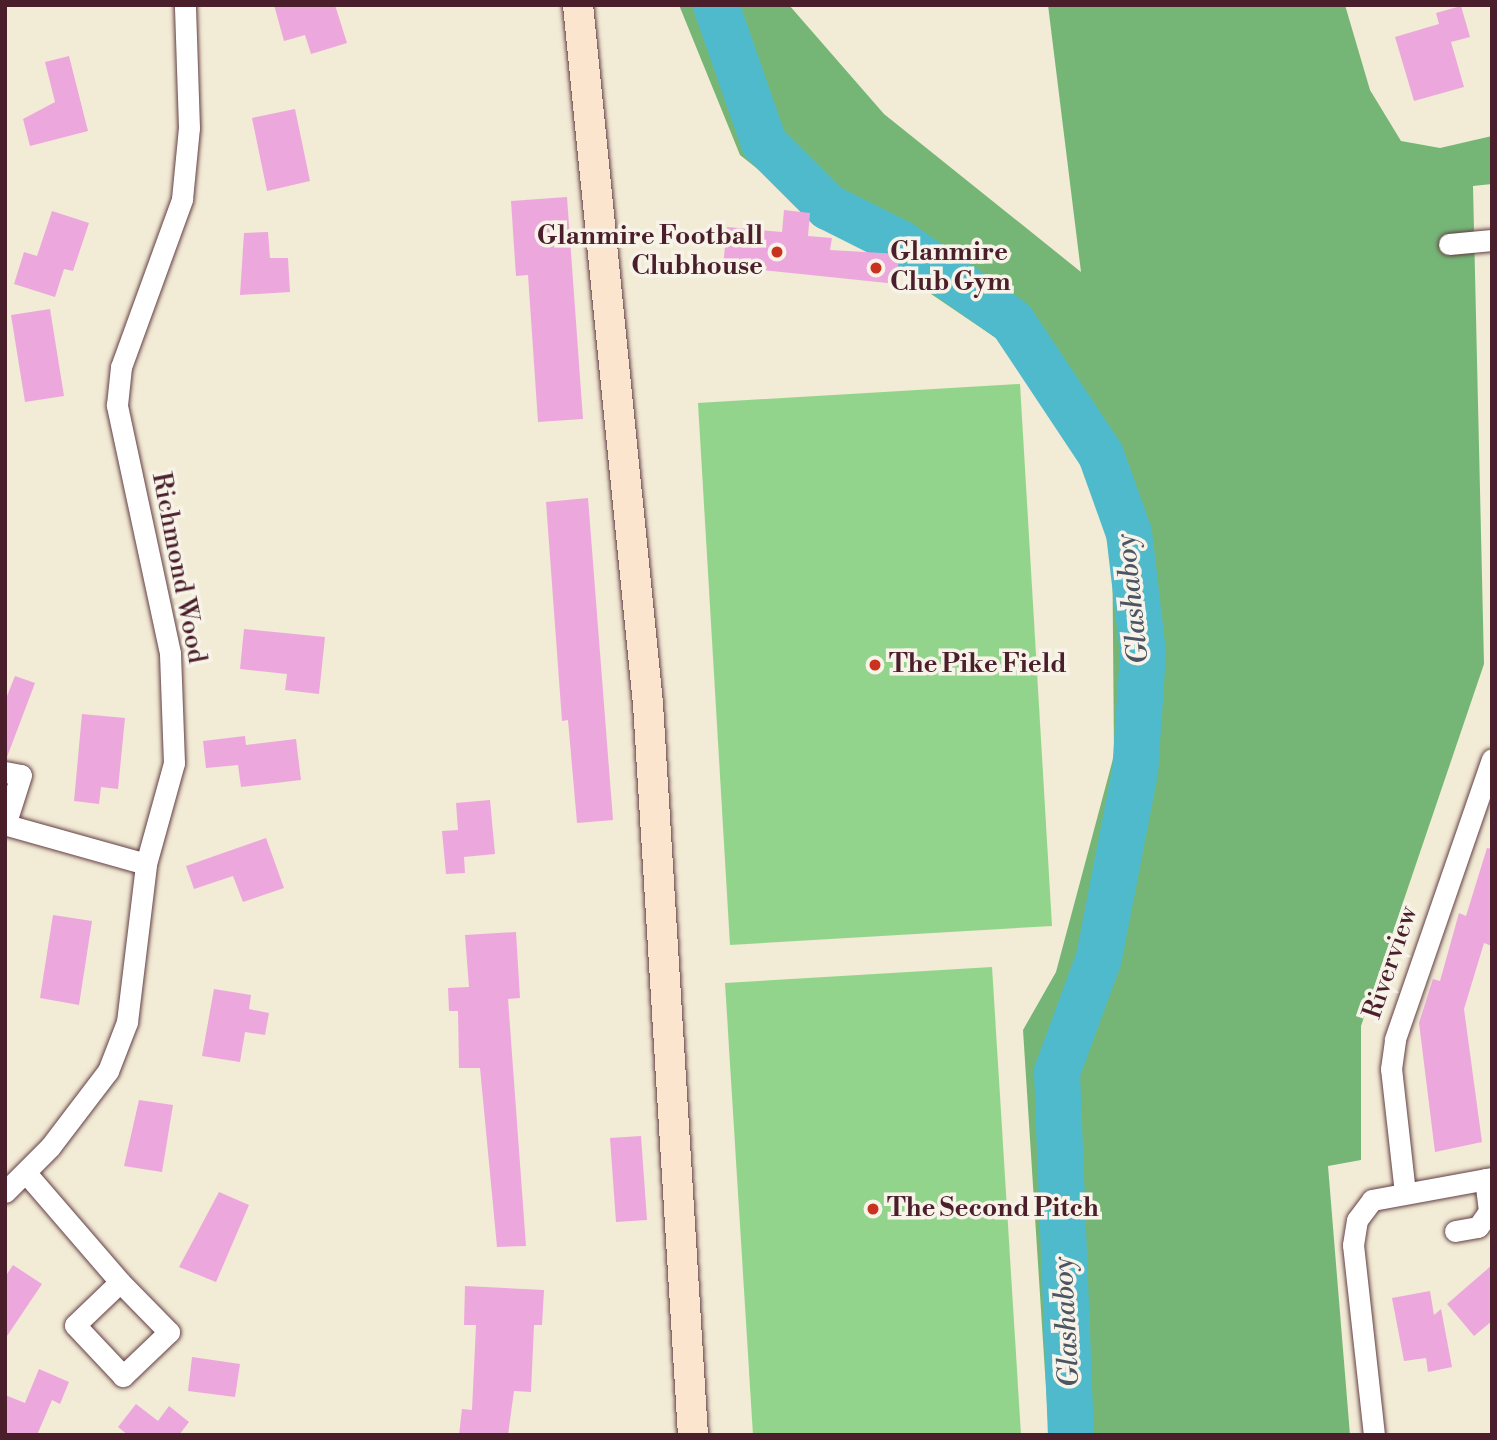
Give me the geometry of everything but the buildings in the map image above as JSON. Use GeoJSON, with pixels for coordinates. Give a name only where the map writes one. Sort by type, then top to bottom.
{"type":"FeatureCollection","features":[{"type":"Feature","properties":{"kind":"main road"},"geometry":{"type":"LineString","coordinates":[[578,5],[649,704],[693,1435]]}},
{"type":"Feature","properties":{"kind":"street","name":"Richmond Wood"},"geometry":{"type":"LineString","coordinates":[[5,1192],[26,1172],[108,1071],[127,1022],[146,864],[174,763],[170,653],[117,405],[121,367],[182,199],[189,128],[185,5]]}},
{"type":"Feature","properties":{"kind":"street"},"geometry":{"type":"LineString","coordinates":[[1449,244],[1492,240]]}},
{"type":"Feature","properties":{"kind":"street","name":"Riverview"},"geometry":{"type":"LineString","coordinates":[[1405,1193],[1391,1069],[1395,1039],[1492,759]]}},
{"type":"Feature","properties":{"kind":"street"},"geometry":{"type":"LineString","coordinates":[[5,772],[21,775],[6,825],[146,864]]}},
{"type":"Feature","properties":{"kind":"street"},"geometry":{"type":"LineString","coordinates":[[26,1172],[120,1282],[169,1332],[123,1376],[75,1325],[120,1282]]}},
{"type":"Feature","properties":{"kind":"street"},"geometry":{"type":"LineString","coordinates":[[1374,1435],[1355,1233],[1372,1200],[1488,1178],[1489,1211],[1478,1227],[1455,1231]]}},
{"type":"Feature","properties":{"kind":"green space"},"geometry":{"type":"Polygon","coordinates":[[[679,5],[789,5],[884,114],[1081,272],[1048,5],[1345,5],[1370,90],[1401,141],[1440,148],[1492,136],[1492,184],[1473,186],[1484,664],[1361,1026],[1361,1160],[1328,1166],[1350,1435],[1049,1435],[1023,1030],[1056,972],[1114,755],[1112,520],[1074,431],[1027,359],[822,220],[740,155],[679,5]]]}},
{"type":"Feature","properties":{"kind":"green space","name":"The Pike Field"},"geometry":{"type":"Polygon","coordinates":[[[1020,384],[1052,926],[730,945],[698,403],[1020,384]]]}},
{"type":"Feature","properties":{"kind":"green space","name":"The Second Pitch"},"geometry":{"type":"Polygon","coordinates":[[[992,967],[1021,1435],[753,1435],[725,983],[992,967]]]}},
{"type":"Feature","properties":{"kind":"waterway","name":"Glashaboy"},"geometry":{"type":"LineString","coordinates":[[716,5],[764,143],[828,207],[900,243],[1012,321],[1101,455],[1129,533],[1143,653],[1135,772],[1099,958],[1057,1072],[1071,1435]]}},
{"type":"Feature","properties":{"kind":"place","name":"Glanmire Football Clubhouse"},"geometry":{"type":"Point","coordinates":[777,252]}},
{"type":"Feature","properties":{"kind":"place","name":"Glanmire Club Gym"},"geometry":{"type":"Point","coordinates":[876,268]}},
{"type":"Feature","properties":{"kind":"place","name":"The Pike Field"},"geometry":{"type":"Point","coordinates":[875,665]}},
{"type":"Feature","properties":{"kind":"place","name":"The Second Pitch"},"geometry":{"type":"Point","coordinates":[873,1209]}}]}
